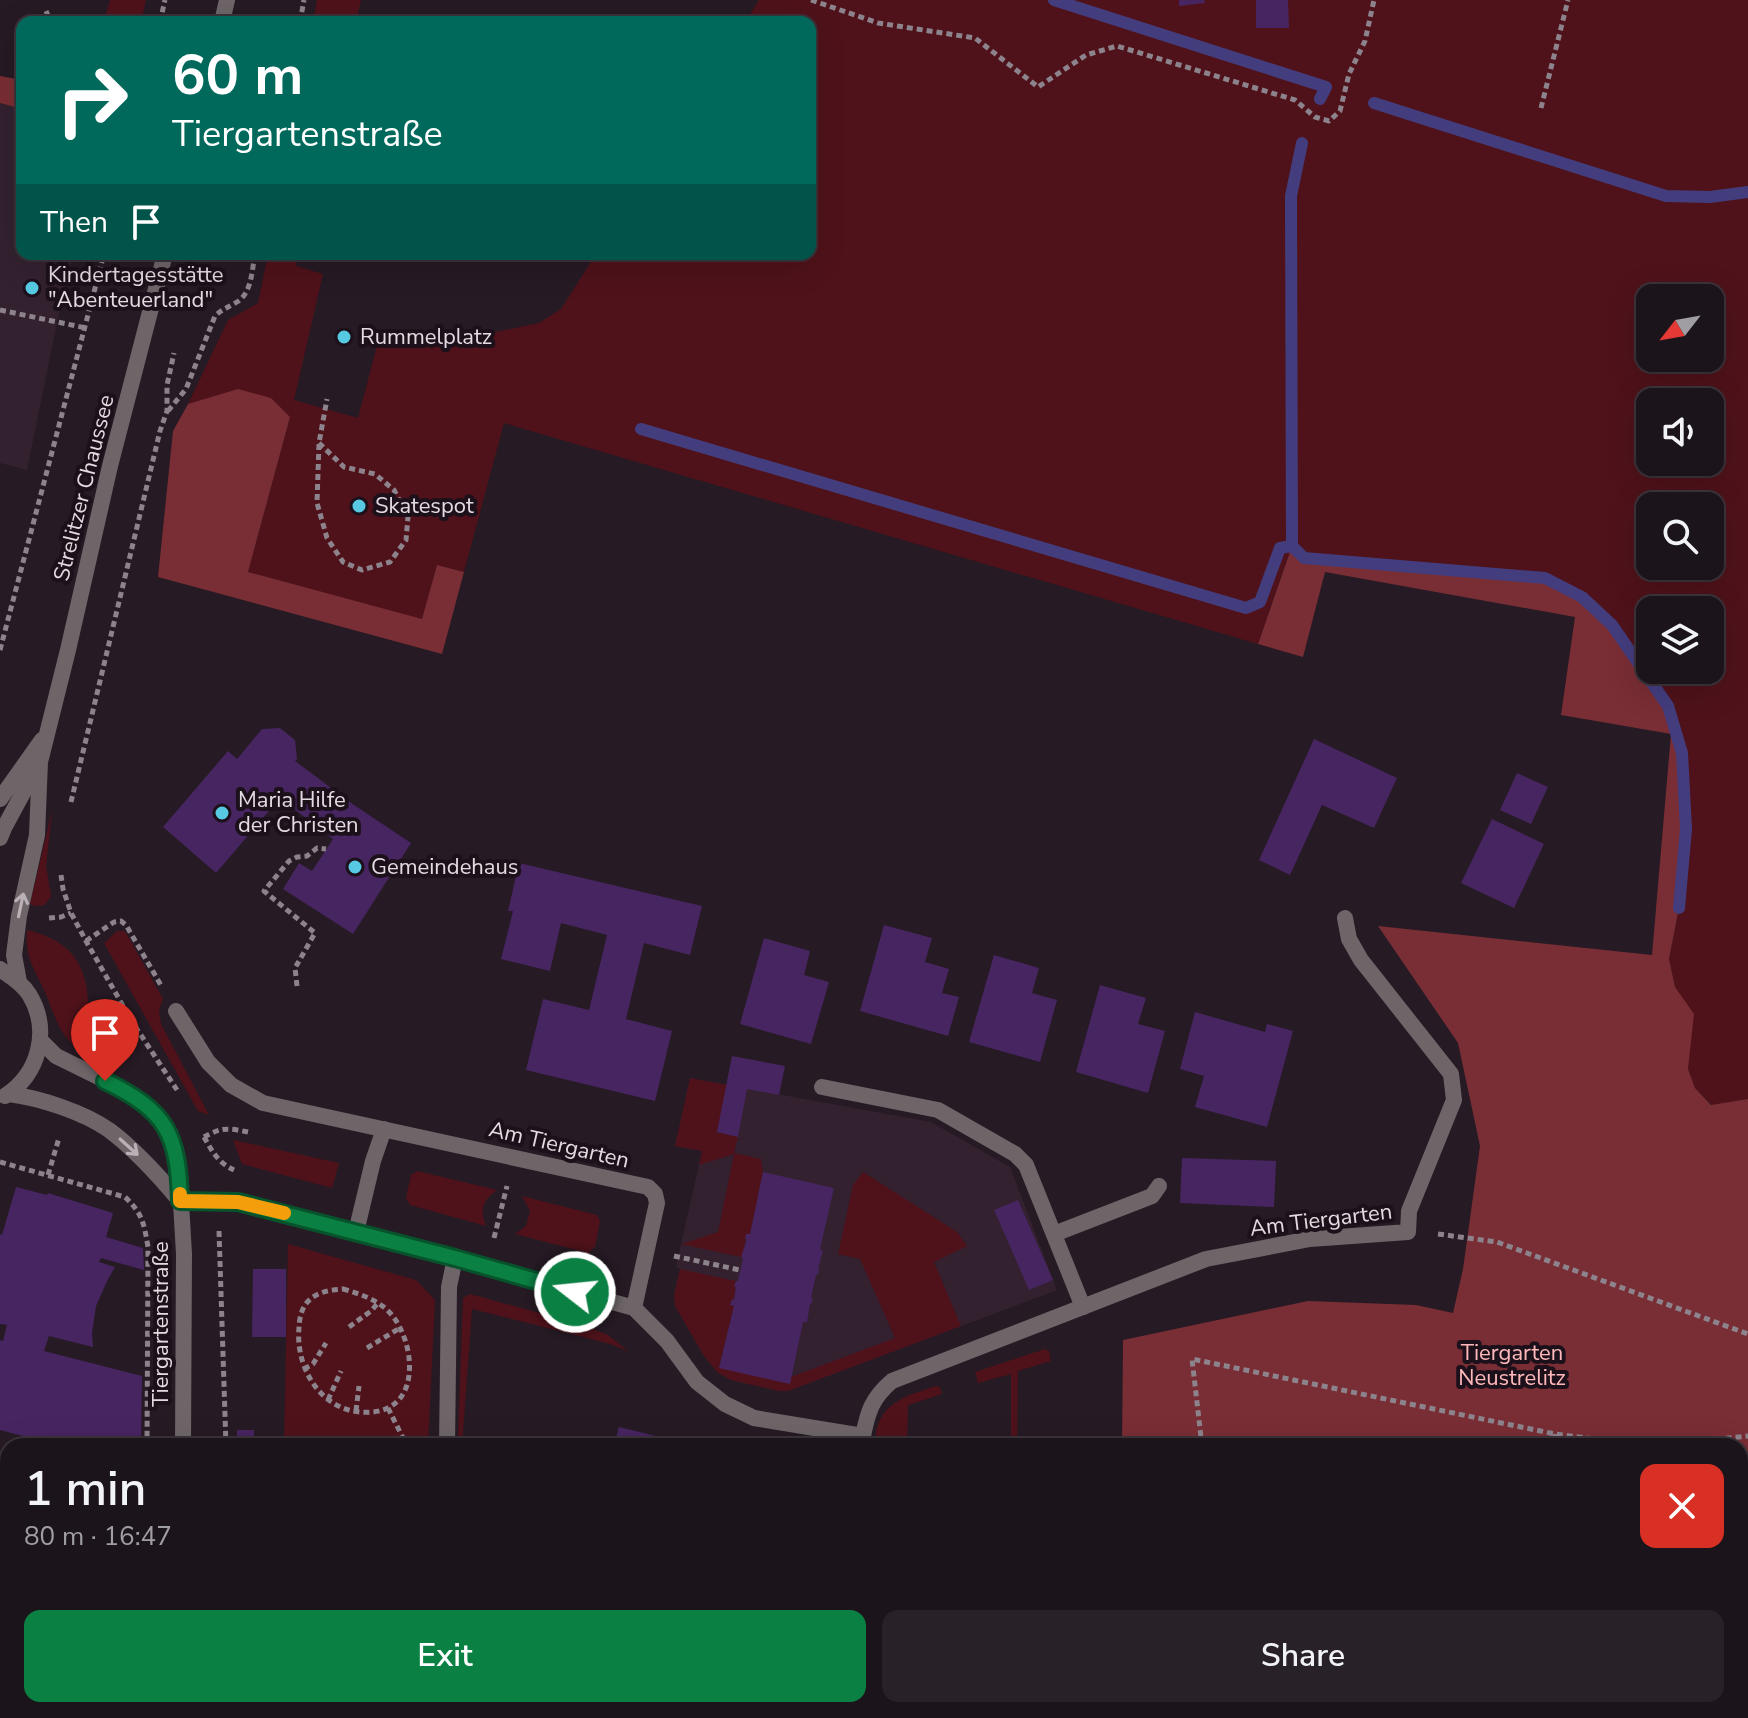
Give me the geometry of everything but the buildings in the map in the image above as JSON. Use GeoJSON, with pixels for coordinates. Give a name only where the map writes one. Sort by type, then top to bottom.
{"type":"FeatureCollection","features":[{"type":"Feature","properties":{"kind":"street","name":"Strelitzer Chaussee"},"geometry":{"type":"LineString","coordinates":[[40,762],[110,466],[163,260]]}},
{"type":"Feature","properties":{"kind":"street"},"geometry":{"type":"LineString","coordinates":[[0,799],[48,732]]}},
{"type":"Feature","properties":{"kind":"street"},"geometry":{"type":"LineString","coordinates":[[0,838],[40,762]]}},
{"type":"Feature","properties":{"kind":"street"},"geometry":{"type":"LineString","coordinates":[[19,982],[14,955],[19,916],[37,835],[40,762]]}},
{"type":"Feature","properties":{"kind":"street","name":"Am Tiergarten"},"geometry":{"type":"LineString","coordinates":[[864,1438],[868,1412],[878,1393],[892,1381],[1206,1259],[1310,1239],[1408,1232],[1409,1211],[1454,1100],[1451,1074],[1361,960],[1349,939],[1345,918]]}},
{"type":"Feature","properties":{"kind":"street"},"geometry":{"type":"LineString","coordinates":[[0,969],[29,993],[37,1011],[41,1041],[32,1068],[22,1082],[4,1096]]}},
{"type":"Feature","properties":{"kind":"street","name":"Am Tiergarten"},"geometry":{"type":"LineString","coordinates":[[176,1011],[208,1062],[231,1085],[263,1103],[648,1187],[655,1194],[657,1203],[634,1308]]}},
{"type":"Feature","properties":{"kind":"street","name":"Tiergartenstraße"},"geometry":{"type":"LineString","coordinates":[[41,1041],[56,1056],[123,1089],[145,1104],[162,1120],[172,1141],[179,1169],[184,1254],[183,1438]]}},
{"type":"Feature","properties":{"kind":"street"},"geometry":{"type":"LineString","coordinates":[[822,1087],[938,1110],[1015,1154],[1026,1165],[1083,1307]]}},
{"type":"Feature","properties":{"kind":"street"},"geometry":{"type":"LineString","coordinates":[[4,1096],[37,1098],[106,1128],[129,1146],[180,1201]]}},
{"type":"Feature","properties":{"kind":"street"},"geometry":{"type":"LineString","coordinates":[[356,1232],[384,1129]]}},
{"type":"Feature","properties":{"kind":"street"},"geometry":{"type":"LineString","coordinates":[[1054,1234],[1152,1196],[1159,1186]]}},
{"type":"Feature","properties":{"kind":"street","name":"Am Tiergarten"},"geometry":{"type":"LineString","coordinates":[[180,1201],[238,1202],[487,1266],[634,1308],[667,1341],[697,1382],[725,1404],[754,1418],[849,1438]]}},
{"type":"Feature","properties":{"kind":"street"},"geometry":{"type":"LineString","coordinates":[[447,1438],[449,1287],[455,1258]]}},
{"type":"Feature","properties":{"kind":"path"},"geometry":{"type":"LineString","coordinates":[[811,0],[878,23],[975,38],[1038,87],[1086,55],[1117,46],[1295,100],[1315,117],[1329,121],[1340,111],[1349,74],[1365,41],[1374,0]]}},
{"type":"Feature","properties":{"kind":"path"},"geometry":{"type":"LineString","coordinates":[[1541,108],[1568,0]]}},
{"type":"Feature","properties":{"kind":"path"},"geometry":{"type":"LineString","coordinates":[[46,11],[48,16]]}},
{"type":"Feature","properties":{"kind":"path"},"geometry":{"type":"LineString","coordinates":[[0,650],[103,260]]}},
{"type":"Feature","properties":{"kind":"path"},"geometry":{"type":"LineString","coordinates":[[70,806],[160,431],[167,411],[186,389],[215,316],[240,301],[248,291],[254,260]]}},
{"type":"Feature","properties":{"kind":"path"},"geometry":{"type":"LineString","coordinates":[[0,310],[86,328]]}},
{"type":"Feature","properties":{"kind":"path"},"geometry":{"type":"LineString","coordinates":[[319,443],[344,467],[375,474],[394,490],[408,517],[406,540],[390,562],[362,570],[343,562],[327,538],[317,503],[319,443],[327,399]]}},
{"type":"Feature","properties":{"kind":"path"},"geometry":{"type":"LineString","coordinates":[[297,986],[295,968],[315,933],[264,891],[289,861],[307,856],[317,848],[326,849]]}},
{"type":"Feature","properties":{"kind":"path"},"geometry":{"type":"LineString","coordinates":[[60,863],[63,889],[71,913],[131,1020],[183,1099]]}},
{"type":"Feature","properties":{"kind":"path"},"geometry":{"type":"LineString","coordinates":[[86,941],[114,922],[121,921],[176,1011]]}},
{"type":"Feature","properties":{"kind":"path"},"geometry":{"type":"LineString","coordinates":[[197,1124],[223,1165]]}},
{"type":"Feature","properties":{"kind":"path"},"geometry":{"type":"LineString","coordinates":[[487,1266],[514,1157]]}},
{"type":"Feature","properties":{"kind":"path"},"geometry":{"type":"LineString","coordinates":[[0,1162],[125,1197],[138,1209],[148,1247],[147,1438]]}},
{"type":"Feature","properties":{"kind":"path"},"geometry":{"type":"LineString","coordinates":[[218,1200],[226,1438]]}},
{"type":"Feature","properties":{"kind":"path"},"geometry":{"type":"LineString","coordinates":[[1408,1232],[1448,1234],[1497,1242],[1748,1334]]}},
{"type":"Feature","properties":{"kind":"path"},"geometry":{"type":"LineString","coordinates":[[647,1251],[740,1270]]}},
{"type":"Feature","properties":{"kind":"path"},"geometry":{"type":"LineString","coordinates":[[343,1289],[378,1303],[390,1313],[400,1328],[410,1358],[410,1376],[398,1401],[373,1412],[343,1408],[328,1400],[314,1387],[304,1369],[297,1345],[299,1321],[305,1305],[328,1290],[343,1289]]}},
{"type":"Feature","properties":{"kind":"path"},"geometry":{"type":"LineString","coordinates":[[349,1327],[378,1303]]}},
{"type":"Feature","properties":{"kind":"path"},"geometry":{"type":"LineString","coordinates":[[367,1348],[400,1328]]}},
{"type":"Feature","properties":{"kind":"path"},"geometry":{"type":"LineString","coordinates":[[304,1369],[313,1364],[326,1343]]}},
{"type":"Feature","properties":{"kind":"path"},"geometry":{"type":"LineString","coordinates":[[1201,1438],[1192,1359],[1555,1434],[1587,1438]]}},
{"type":"Feature","properties":{"kind":"path"},"geometry":{"type":"LineString","coordinates":[[328,1400],[341,1371]]}},
{"type":"Feature","properties":{"kind":"path"},"geometry":{"type":"LineString","coordinates":[[356,1411],[359,1386]]}},
{"type":"Feature","properties":{"kind":"path"},"geometry":{"type":"LineString","coordinates":[[388,1408],[403,1438]]}},
{"type":"Feature","properties":{"kind":"path"},"geometry":{"type":"LineString","coordinates":[[1554,1438],[1555,1434]]}},
{"type":"Feature","properties":{"kind":"shaded area"},"geometry":{"type":"Polygon","coordinates":[[[110,0],[146,0],[142,16],[106,16],[110,0]]]}},
{"type":"Feature","properties":{"kind":"shaded area"},"geometry":{"type":"Polygon","coordinates":[[[317,0],[361,0],[357,16],[314,16],[317,0]]]}},
{"type":"Feature","properties":{"kind":"shaded area"},"geometry":{"type":"Polygon","coordinates":[[[759,0],[1748,0],[1748,1099],[1712,1105],[1695,1088],[1688,1069],[1693,1014],[1675,987],[1669,959],[1679,908],[1686,829],[1668,706],[1651,684],[1724,684],[1724,596],[1636,596],[1636,665],[1582,597],[1304,558],[1292,546],[1258,644],[504,423],[464,572],[437,565],[422,620],[248,572],[290,417],[188,404],[228,320],[258,303],[267,260],[297,260],[296,266],[323,274],[294,400],[358,418],[380,334],[458,340],[539,323],[561,309],[592,260],[816,260],[816,16],[749,16],[759,0]]]}},
{"type":"Feature","properties":{"kind":"shaded area","name":"Kindertagesstätte \"Abenteuerland\""},"geometry":{"type":"Polygon","coordinates":[[[0,103],[16,107],[16,260],[72,260],[27,470],[0,463],[0,103]]]}},
{"type":"Feature","properties":{"kind":"shaded area"},"geometry":{"type":"Polygon","coordinates":[[[52,811],[46,866],[51,896],[45,905],[35,906],[30,904],[52,811]]]}},
{"type":"Feature","properties":{"kind":"shaded area"},"geometry":{"type":"Polygon","coordinates":[[[27,930],[48,937],[64,947],[75,958],[82,972],[88,1004],[89,1043],[86,1048],[79,1049],[72,1043],[57,1022],[31,962],[27,930]]]}},
{"type":"Feature","properties":{"kind":"shaded area"},"geometry":{"type":"Polygon","coordinates":[[[117,931],[125,931],[163,999],[159,1010],[161,1024],[209,1115],[198,1111],[104,943],[117,931]]]}},
{"type":"Feature","properties":{"kind":"shaded area"},"geometry":{"type":"Polygon","coordinates":[[[690,1078],[931,1122],[1010,1167],[1057,1290],[788,1391],[731,1380],[718,1373],[704,1356],[675,1306],[674,1295],[680,1269],[676,1267],[702,1151],[675,1146],[690,1078]]]}},
{"type":"Feature","properties":{"kind":"shaded area"},"geometry":{"type":"Polygon","coordinates":[[[690,1078],[727,1085],[717,1132],[738,1137],[734,1153],[761,1159],[763,1172],[759,1195],[741,1257],[681,1244],[718,1232],[734,1154],[699,1165],[702,1151],[675,1146],[690,1078]]]}},
{"type":"Feature","properties":{"kind":"shaded area"},"geometry":{"type":"Polygon","coordinates":[[[233,1140],[339,1163],[332,1188],[242,1164],[233,1140]]]}},
{"type":"Feature","properties":{"kind":"shaded area"},"geometry":{"type":"Polygon","coordinates":[[[417,1171],[497,1190],[484,1206],[486,1226],[410,1205],[406,1198],[411,1175],[417,1171]]]}},
{"type":"Feature","properties":{"kind":"shaded area"},"geometry":{"type":"Polygon","coordinates":[[[863,1172],[957,1232],[967,1246],[934,1262],[961,1326],[788,1391],[731,1380],[718,1373],[704,1356],[675,1306],[674,1295],[680,1269],[736,1281],[734,1300],[730,1305],[734,1306],[719,1367],[791,1377],[895,1338],[860,1259],[838,1254],[853,1185],[863,1172]]]}},
{"type":"Feature","properties":{"kind":"shaded area"},"geometry":{"type":"Polygon","coordinates":[[[522,1196],[597,1215],[600,1221],[595,1247],[588,1253],[515,1234],[526,1226],[530,1211],[522,1196]]]}},
{"type":"Feature","properties":{"kind":"shaded area"},"geometry":{"type":"Polygon","coordinates":[[[288,1244],[416,1280],[435,1300],[428,1438],[284,1438],[288,1244]]]}},
{"type":"Feature","properties":{"kind":"shaded area"},"geometry":{"type":"Polygon","coordinates":[[[470,1294],[580,1324],[608,1335],[629,1352],[611,1344],[472,1309],[463,1438],[459,1438],[463,1298],[470,1294]]]}},
{"type":"Feature","properties":{"kind":"shaded area"},"geometry":{"type":"Polygon","coordinates":[[[1045,1349],[1049,1351],[1051,1361],[1018,1371],[1017,1438],[1011,1438],[1011,1374],[978,1383],[975,1372],[1045,1349]]]}},
{"type":"Feature","properties":{"kind":"shaded area"},"geometry":{"type":"Polygon","coordinates":[[[936,1386],[940,1387],[942,1394],[908,1405],[907,1438],[876,1438],[885,1411],[912,1394],[936,1386]]]}},
{"type":"Feature","properties":{"kind":"green space"},"geometry":{"type":"Polygon","coordinates":[[[0,76],[16,79],[16,107],[0,103],[0,76]]]}},
{"type":"Feature","properties":{"kind":"green space"},"geometry":{"type":"Polygon","coordinates":[[[238,389],[271,398],[290,417],[248,572],[422,619],[437,565],[464,572],[442,654],[158,577],[173,431],[188,404],[238,389]]]}},
{"type":"Feature","properties":{"kind":"green space","name":"Tiergarten Neustrelitz"},"geometry":{"type":"Polygon","coordinates":[[[1292,546],[1304,558],[1545,578],[1582,597],[1612,625],[1636,660],[1636,684],[1653,684],[1668,706],[1682,753],[1686,829],[1679,908],[1669,959],[1675,987],[1694,1014],[1688,1069],[1695,1088],[1711,1105],[1748,1099],[1748,1438],[1122,1438],[1123,1340],[1308,1301],[1416,1305],[1453,1313],[1463,1269],[1480,1146],[1458,1043],[1378,926],[1652,955],[1671,734],[1561,715],[1575,617],[1325,572],[1303,657],[1258,644],[1292,546]]]}},
{"type":"Feature","properties":{"kind":"waterway"},"geometry":{"type":"LineString","coordinates":[[1054,0],[1326,87],[1320,99]]}},
{"type":"Feature","properties":{"kind":"waterway"},"geometry":{"type":"LineString","coordinates":[[1374,103],[1666,196],[1710,197],[1748,192]]}},
{"type":"Feature","properties":{"kind":"waterway"},"geometry":{"type":"LineString","coordinates":[[1302,143],[1291,196],[1292,546],[1304,558],[1545,578],[1582,597],[1612,625],[1668,706],[1682,753],[1686,829],[1679,908]]}},
{"type":"Feature","properties":{"kind":"waterway"},"geometry":{"type":"LineString","coordinates":[[641,429],[1246,608],[1260,602],[1280,548],[1292,546]]}},
{"type":"Feature","properties":{"kind":"slow traffic"},"geometry":{"type":"LineString","coordinates":[[180,1194],[180,1201],[238,1202],[284,1213]]}},
{"type":"Feature","properties":{"kind":"place","name":"Kindertagesstätte \"Abenteuerland\""},"geometry":{"type":"Point","coordinates":[32,288]}},
{"type":"Feature","properties":{"kind":"place","name":"Rummelplatz"},"geometry":{"type":"Point","coordinates":[344,337]}},
{"type":"Feature","properties":{"kind":"place","name":"Skatespot"},"geometry":{"type":"Point","coordinates":[359,506]}},
{"type":"Feature","properties":{"kind":"place","name":"Maria Hilfe der Christen"},"geometry":{"type":"Point","coordinates":[222,813]}},
{"type":"Feature","properties":{"kind":"place","name":"Gemeindehaus"},"geometry":{"type":"Point","coordinates":[355,867]}},
{"type":"Feature","properties":{"kind":"route"},"geometry":{"type":"LineString","coordinates":[[105,1081],[145,1104],[162,1120],[172,1141],[179,1169],[180,1201],[238,1202],[575,1292]]}}]}
